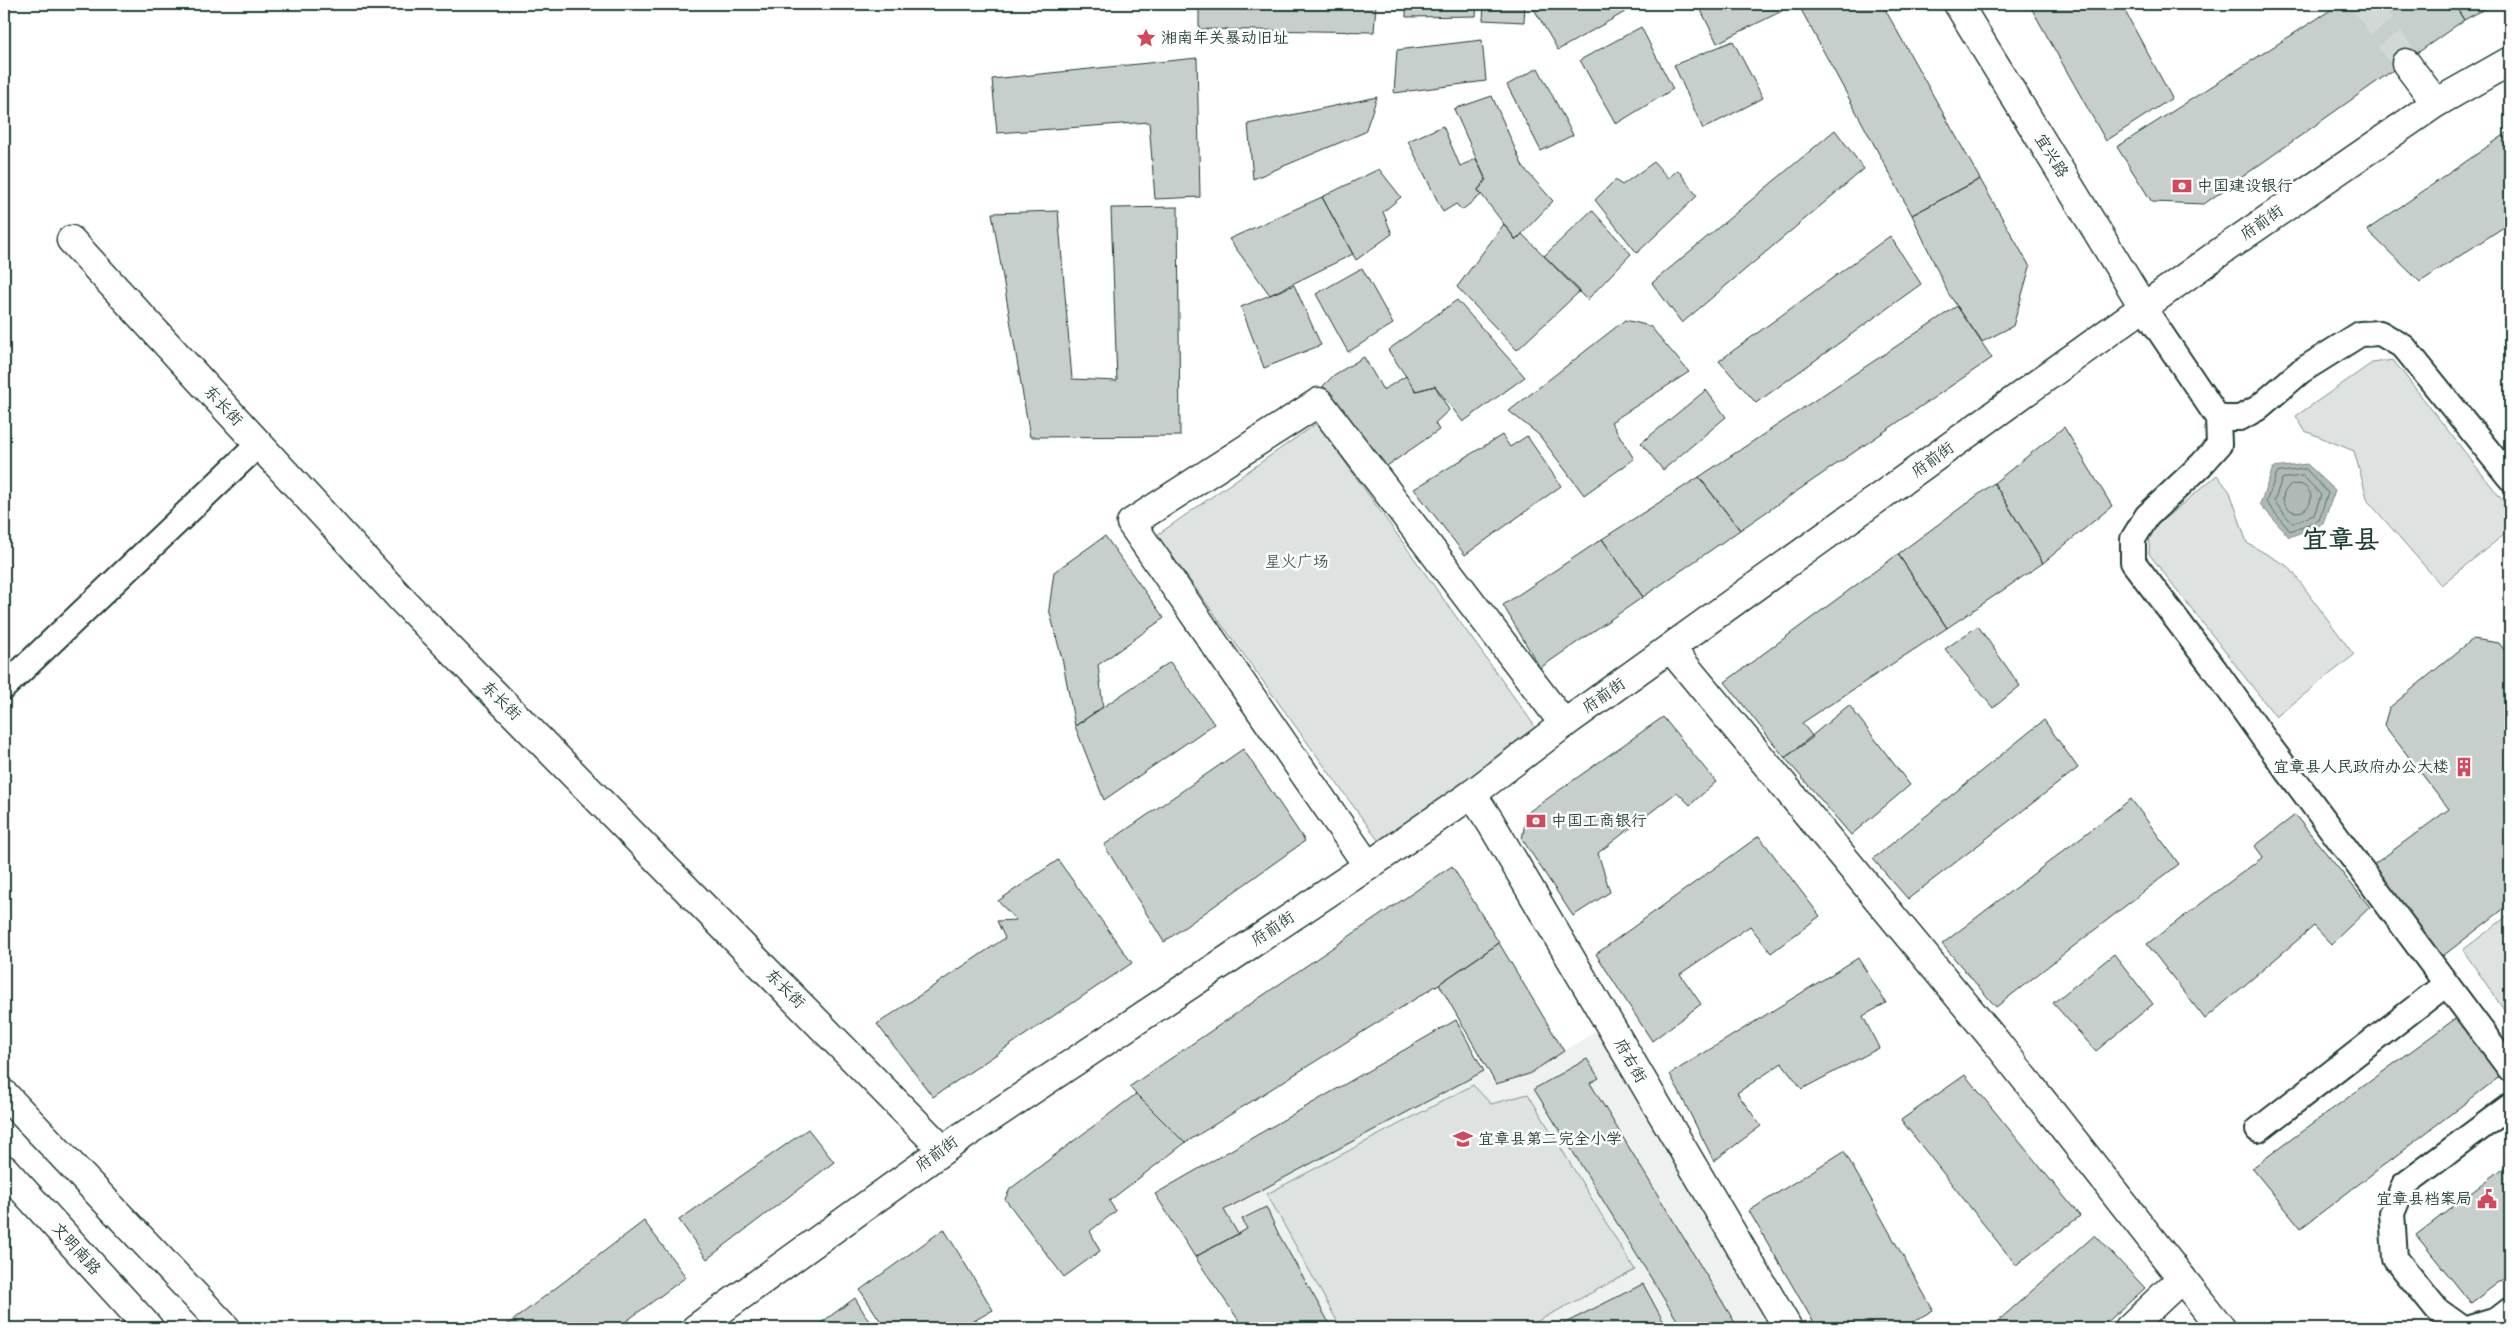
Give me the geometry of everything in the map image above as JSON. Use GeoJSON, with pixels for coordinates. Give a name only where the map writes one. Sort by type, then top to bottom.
{"type":"FeatureCollection","features":[{"type":"Feature","properties":{"kind":"street","name":"宜兴路"},"geometry":{"type":"LineString","coordinates":[[1958,4],[2144,308]]}},
{"type":"Feature","properties":{"kind":"street","name":"府前街"},"geometry":{"type":"LineString","coordinates":[[696,1328],[943,1150],[1368,866],[1472,794],[1564,724],[2224,250],[2436,103],[2510,61]]}},
{"type":"Feature","properties":{"kind":"street"},"geometry":{"type":"LineString","coordinates":[[2406,63],[2436,103]]}},
{"type":"Feature","properties":{"kind":"street","name":"东长街"},"geometry":{"type":"LineString","coordinates":[[70,240],[405,603],[943,1150]]}},
{"type":"Feature","properties":{"kind":"street"},"geometry":{"type":"LineString","coordinates":[[1368,866],[1131,523],[1319,402],[1564,724]]}},
{"type":"Feature","properties":{"kind":"street"},"geometry":{"type":"LineString","coordinates":[[1671,648],[1997,1042],[2221,1328]]}},
{"type":"Feature","properties":{"kind":"street","name":"府右街"},"geometry":{"type":"LineString","coordinates":[[1472,794],[1491,823],[1788,1328]]}},
{"type":"Feature","properties":{"kind":"street"},"geometry":{"type":"LineString","coordinates":[[4,1094],[226,1328]]}},
{"type":"Feature","properties":{"kind":"street","name":"文明南路"},"geometry":{"type":"LineString","coordinates":[[4,1169],[149,1328]]}},
{"type":"Feature","properties":{"kind":"street"},"geometry":{"type":"LineString","coordinates":[[2129,1328],[2182,1278]]}},
{"type":"Feature","properties":{"kind":"lane"},"geometry":{"type":"LineString","coordinates":[[2144,308],[2218,418],[2219,444],[2201,466],[2147,516],[2133,538],[2133,562],[2510,1069]]}},
{"type":"Feature","properties":{"kind":"lane"},"geometry":{"type":"LineString","coordinates":[[2218,418],[2240,418],[2258,408],[2301,371],[2360,334],[2380,333],[2404,347],[2510,478]]}},
{"type":"Feature","properties":{"kind":"lane"},"geometry":{"type":"LineString","coordinates":[[4,687],[259,444]]}},
{"type":"Feature","properties":{"kind":"lane"},"geometry":{"type":"LineString","coordinates":[[2258,1130],[2446,984]]}},
{"type":"Feature","properties":{"kind":"lane"},"geometry":{"type":"LineString","coordinates":[[2462,1328],[2437,1310],[2395,1258],[2392,1213],[2404,1185],[2510,1106]]}},
{"type":"Feature","properties":{"kind":"lane"},"geometry":{"type":"LineString","coordinates":[[2471,1328],[2497,1320],[2510,1310]]}},
{"type":"Feature","properties":{"kind":"shaded area","name":"宜章县第二完全小学"},"geometry":{"type":"Polygon","coordinates":[[[1456,1020],[1484,1071],[1497,1084],[1529,1074],[1608,1023],[1788,1328],[1244,1328],[1155,1194],[1456,1020]]]}},
{"type":"Feature","properties":{"kind":"green space"},"geometry":{"type":"Polygon","coordinates":[[[2393,360],[2510,510],[2510,530],[2441,585],[2368,501],[2354,451],[2305,431],[2296,416],[2372,363],[2393,360]]]}},
{"type":"Feature","properties":{"kind":"green space","name":"星火广场"},"geometry":{"type":"Polygon","coordinates":[[[1317,423],[1539,732],[1380,843],[1157,535],[1317,423]]]}},
{"type":"Feature","properties":{"kind":"green space"},"geometry":{"type":"Polygon","coordinates":[[[2217,475],[2230,492],[2247,543],[2289,567],[2354,655],[2276,717],[2149,554],[2150,531],[2217,475]]]}},
{"type":"Feature","properties":{"kind":"green space"},"geometry":{"type":"Polygon","coordinates":[[[2510,914],[2510,1019],[2463,950],[2510,914]]]}},
{"type":"Feature","properties":{"kind":"green space"},"geometry":{"type":"Polygon","coordinates":[[[1473,1085],[1491,1104],[1528,1094],[1635,1270],[1524,1328],[1341,1328],[1267,1194],[1473,1085]]]}},
{"type":"Feature","properties":{"kind":"water"},"geometry":{"type":"Polygon","coordinates":[[[2307,464],[2335,490],[2323,524],[2289,537],[2260,504],[2273,468],[2307,464]]]}},
{"type":"Feature","properties":{"kind":"building"},"geometry":{"type":"Polygon","coordinates":[[[1199,4],[1376,4],[1374,32],[1199,29],[1199,4]]]}},
{"type":"Feature","properties":{"kind":"building"},"geometry":{"type":"Polygon","coordinates":[[[1406,4],[1477,4],[1476,16],[1406,17],[1406,4]]]}},
{"type":"Feature","properties":{"kind":"building"},"geometry":{"type":"Polygon","coordinates":[[[1484,4],[1525,4],[1524,22],[1483,20],[1484,4]]]}},
{"type":"Feature","properties":{"kind":"building"},"geometry":{"type":"Polygon","coordinates":[[[1531,4],[1639,4],[1558,50],[1531,4]]]}},
{"type":"Feature","properties":{"kind":"building"},"geometry":{"type":"Polygon","coordinates":[[[1698,4],[1778,4],[1782,11],[1717,43],[1698,4]]]}},
{"type":"Feature","properties":{"kind":"building"},"geometry":{"type":"Polygon","coordinates":[[[1798,4],[1882,4],[1980,179],[1912,215],[1798,4]]]}},
{"type":"Feature","properties":{"kind":"building"},"geometry":{"type":"Polygon","coordinates":[[[2029,4],[2121,4],[2172,98],[2106,141],[2029,4]]]}},
{"type":"Feature","properties":{"kind":"building"},"geometry":{"type":"Polygon","coordinates":[[[2340,4],[2454,4],[2464,20],[2204,204],[2152,202],[2117,147],[2340,4]]]}},
{"type":"Feature","properties":{"kind":"building"},"geometry":{"type":"Polygon","coordinates":[[[2454,4],[2494,4],[2464,20],[2454,4]]]}},
{"type":"Feature","properties":{"kind":"building"},"geometry":{"type":"Polygon","coordinates":[[[1641,27],[1673,89],[1616,124],[1580,60],[1641,27]]]}},
{"type":"Feature","properties":{"kind":"building"},"geometry":{"type":"Polygon","coordinates":[[[1482,40],[1486,81],[1394,93],[1397,50],[1482,40]]]}},
{"type":"Feature","properties":{"kind":"building"},"geometry":{"type":"Polygon","coordinates":[[[1733,41],[1763,98],[1703,129],[1674,65],[1733,41]]]}},
{"type":"Feature","properties":{"kind":"building"},"geometry":{"type":"Polygon","coordinates":[[[1197,58],[1200,197],[1155,199],[1149,122],[997,133],[992,79],[1197,58]]]}},
{"type":"Feature","properties":{"kind":"building"},"geometry":{"type":"Polygon","coordinates":[[[1538,68],[1573,135],[1541,151],[1507,85],[1538,68]]]}},
{"type":"Feature","properties":{"kind":"building"},"geometry":{"type":"Polygon","coordinates":[[[1492,96],[1523,167],[1553,201],[1516,240],[1478,190],[1486,180],[1454,109],[1492,96]]]}},
{"type":"Feature","properties":{"kind":"building"},"geometry":{"type":"Polygon","coordinates":[[[1377,97],[1365,132],[1253,179],[1248,124],[1377,97]]]}},
{"type":"Feature","properties":{"kind":"building"},"geometry":{"type":"Polygon","coordinates":[[[1443,126],[1460,166],[1476,159],[1486,180],[1478,190],[1481,195],[1462,210],[1456,204],[1443,212],[1408,141],[1443,126]]]}},
{"type":"Feature","properties":{"kind":"building"},"geometry":{"type":"Polygon","coordinates":[[[1835,130],[1864,169],[1682,323],[1652,283],[1835,130]]]}},
{"type":"Feature","properties":{"kind":"building"},"geometry":{"type":"Polygon","coordinates":[[[2510,131],[2510,223],[2420,282],[2367,230],[2510,131]]]}},
{"type":"Feature","properties":{"kind":"building"},"geometry":{"type":"Polygon","coordinates":[[[1654,162],[1668,178],[1678,170],[1697,196],[1637,253],[1595,200],[1615,180],[1622,185],[1654,162]]]}},
{"type":"Feature","properties":{"kind":"building"},"geometry":{"type":"Polygon","coordinates":[[[1379,169],[1401,197],[1383,212],[1392,234],[1356,260],[1322,197],[1379,169]]]}},
{"type":"Feature","properties":{"kind":"building"},"geometry":{"type":"Polygon","coordinates":[[[1980,179],[2030,267],[2013,326],[1982,342],[1948,293],[1912,215],[1980,179]]]}},
{"type":"Feature","properties":{"kind":"building"},"geometry":{"type":"Polygon","coordinates":[[[1322,197],[1353,254],[1270,295],[1229,239],[1322,197]]]}},
{"type":"Feature","properties":{"kind":"building"},"geometry":{"type":"Polygon","coordinates":[[[1178,207],[1180,436],[1030,437],[992,213],[1058,211],[1072,379],[1117,381],[1111,208],[1178,207]]]}},
{"type":"Feature","properties":{"kind":"building"},"geometry":{"type":"Polygon","coordinates":[[[1592,210],[1631,254],[1587,300],[1544,256],[1592,210]]]}},
{"type":"Feature","properties":{"kind":"building"},"geometry":{"type":"Polygon","coordinates":[[[1504,224],[1516,240],[1522,234],[1580,291],[1517,350],[1457,287],[1504,224]]]}},
{"type":"Feature","properties":{"kind":"building"},"geometry":{"type":"Polygon","coordinates":[[[1890,236],[1921,284],[1756,403],[1719,361],[1890,236]]]}},
{"type":"Feature","properties":{"kind":"building"},"geometry":{"type":"Polygon","coordinates":[[[1362,268],[1393,324],[1348,352],[1316,294],[1362,268]]]}},
{"type":"Feature","properties":{"kind":"building"},"geometry":{"type":"Polygon","coordinates":[[[1294,285],[1321,345],[1264,368],[1241,307],[1294,285]]]}},
{"type":"Feature","properties":{"kind":"building"},"geometry":{"type":"Polygon","coordinates":[[[1457,300],[1525,377],[1463,422],[1435,386],[1416,391],[1388,350],[1457,300]]]}},
{"type":"Feature","properties":{"kind":"building"},"geometry":{"type":"Polygon","coordinates":[[[1957,306],[1992,358],[1740,530],[1699,477],[1957,306]]]}},
{"type":"Feature","properties":{"kind":"building"},"geometry":{"type":"Polygon","coordinates":[[[1625,320],[1650,326],[1689,372],[1611,422],[1634,459],[1584,495],[1539,435],[1509,411],[1625,320]]]}},
{"type":"Feature","properties":{"kind":"building"},"geometry":{"type":"Polygon","coordinates":[[[1364,357],[1383,390],[1406,376],[1416,391],[1435,386],[1449,410],[1435,423],[1439,430],[1384,468],[1323,386],[1334,375],[1364,357]]]}},
{"type":"Feature","properties":{"kind":"building"},"geometry":{"type":"Polygon","coordinates":[[[1706,390],[1726,417],[1663,470],[1641,443],[1706,390]]]}},
{"type":"Feature","properties":{"kind":"building"},"geometry":{"type":"Polygon","coordinates":[[[2064,427],[2112,506],[2043,563],[1994,483],[2064,427]]]}},
{"type":"Feature","properties":{"kind":"building"},"geometry":{"type":"Polygon","coordinates":[[[1502,435],[1510,447],[1527,436],[1561,486],[1465,555],[1414,489],[1502,435]]]}},
{"type":"Feature","properties":{"kind":"building"},"geometry":{"type":"Polygon","coordinates":[[[1699,477],[1740,530],[1643,597],[1602,539],[1699,477]]]}},
{"type":"Feature","properties":{"kind":"building"},"geometry":{"type":"Polygon","coordinates":[[[1994,483],[2043,563],[1947,628],[1898,554],[1994,483]]]}},
{"type":"Feature","properties":{"kind":"building"},"geometry":{"type":"Polygon","coordinates":[[[1105,536],[1164,618],[1098,665],[1103,707],[1075,726],[1063,663],[1049,609],[1054,572],[1105,536]]]}},
{"type":"Feature","properties":{"kind":"building"},"geometry":{"type":"Polygon","coordinates":[[[1602,539],[1643,597],[1540,668],[1503,605],[1602,539]]]}},
{"type":"Feature","properties":{"kind":"building"},"geometry":{"type":"Polygon","coordinates":[[[1898,554],[1947,628],[1802,723],[1813,737],[1785,758],[1725,682],[1898,554]]]}},
{"type":"Feature","properties":{"kind":"building"},"geometry":{"type":"Polygon","coordinates":[[[1978,626],[2020,686],[1993,708],[1945,649],[1978,626]]]}},
{"type":"Feature","properties":{"kind":"building","name":"宜章县人民政府办公大楼"},"geometry":{"type":"Polygon","coordinates":[[[2473,639],[2499,643],[2510,657],[2510,904],[2439,959],[2369,868],[2449,809],[2384,725],[2389,708],[2473,639]]]}},
{"type":"Feature","properties":{"kind":"building"},"geometry":{"type":"Polygon","coordinates":[[[1170,662],[1214,724],[1104,800],[1075,726],[1170,662]]]}},
{"type":"Feature","properties":{"kind":"building"},"geometry":{"type":"Polygon","coordinates":[[[1849,705],[1910,785],[1851,835],[1785,758],[1849,705]]]}},
{"type":"Feature","properties":{"kind":"building"},"geometry":{"type":"Polygon","coordinates":[[[1663,717],[1716,782],[1690,805],[1677,792],[1598,853],[1610,892],[1573,916],[1522,839],[1527,813],[1663,717]]]}},
{"type":"Feature","properties":{"kind":"building"},"geometry":{"type":"Polygon","coordinates":[[[2044,720],[2078,768],[1908,899],[1873,859],[2044,720]]]}},
{"type":"Feature","properties":{"kind":"building"},"geometry":{"type":"Polygon","coordinates":[[[1243,749],[1305,841],[1164,942],[1104,845],[1243,749]]]}},
{"type":"Feature","properties":{"kind":"building"},"geometry":{"type":"Polygon","coordinates":[[[2131,799],[2179,864],[1996,1007],[1942,944],[2131,799]]]}},
{"type":"Feature","properties":{"kind":"building"},"geometry":{"type":"Polygon","coordinates":[[[2295,815],[2370,907],[2331,944],[2314,926],[2205,1019],[2147,944],[2263,857],[2255,846],[2295,815]]]}},
{"type":"Feature","properties":{"kind":"building"},"geometry":{"type":"Polygon","coordinates":[[[1759,836],[1820,916],[1771,953],[1750,926],[1680,974],[1701,1004],[1652,1041],[1596,954],[1759,836]]]}},
{"type":"Feature","properties":{"kind":"building"},"geometry":{"type":"Polygon","coordinates":[[[1058,860],[1132,963],[933,1097],[877,1024],[1005,938],[997,921],[1016,920],[998,901],[1058,860]]]}},
{"type":"Feature","properties":{"kind":"building"},"geometry":{"type":"Polygon","coordinates":[[[1452,866],[1499,943],[1439,984],[1185,1143],[1129,1087],[1452,866]]]}},
{"type":"Feature","properties":{"kind":"building"},"geometry":{"type":"Polygon","coordinates":[[[1499,943],[1564,1051],[1529,1074],[1496,1084],[1439,984],[1499,943]]]}},
{"type":"Feature","properties":{"kind":"building"},"geometry":{"type":"Polygon","coordinates":[[[2114,954],[2153,1004],[2096,1051],[2053,1003],[2114,954]]]}},
{"type":"Feature","properties":{"kind":"building"},"geometry":{"type":"Polygon","coordinates":[[[1858,958],[1886,1003],[1863,1016],[1879,1048],[1802,1089],[1782,1063],[1737,1093],[1761,1126],[1714,1161],[1670,1074],[1858,958]]]}},
{"type":"Feature","properties":{"kind":"building"},"geometry":{"type":"Polygon","coordinates":[[[2459,1016],[2502,1075],[2301,1228],[2252,1168],[2459,1016]]]}},
{"type":"Feature","properties":{"kind":"building"},"geometry":{"type":"Polygon","coordinates":[[[1456,1020],[1484,1071],[1224,1210],[1238,1234],[1195,1257],[1155,1194],[1456,1020]]]}},
{"type":"Feature","properties":{"kind":"building"},"geometry":{"type":"Polygon","coordinates":[[[1587,1059],[1599,1078],[1590,1083],[1737,1326],[1734,1328],[1682,1328],[1534,1089],[1587,1059]]]}},
{"type":"Feature","properties":{"kind":"building"},"geometry":{"type":"Polygon","coordinates":[[[1965,1075],[2080,1216],[2016,1265],[1901,1120],[1965,1075]]]}},
{"type":"Feature","properties":{"kind":"building"},"geometry":{"type":"Polygon","coordinates":[[[1136,1094],[1185,1143],[1109,1201],[1116,1211],[1090,1231],[1100,1251],[1064,1277],[1005,1199],[1010,1189],[1136,1094]]]}},
{"type":"Feature","properties":{"kind":"building"},"geometry":{"type":"Polygon","coordinates":[[[808,1129],[834,1162],[707,1259],[679,1220],[808,1129]]]}},
{"type":"Feature","properties":{"kind":"building"},"geometry":{"type":"Polygon","coordinates":[[[1844,1151],[1933,1310],[1903,1328],[1817,1328],[1749,1211],[1844,1151]]]}},
{"type":"Feature","properties":{"kind":"building","name":"宜章县档案局"},"geometry":{"type":"Polygon","coordinates":[[[2510,1163],[2510,1274],[2471,1303],[2416,1235],[2510,1163]]]}},
{"type":"Feature","properties":{"kind":"building"},"geometry":{"type":"Polygon","coordinates":[[[1266,1207],[1279,1235],[1332,1328],[1244,1328],[1195,1257],[1247,1229],[1242,1219],[1266,1207]]]}},
{"type":"Feature","properties":{"kind":"building"},"geometry":{"type":"Polygon","coordinates":[[[644,1221],[686,1277],[617,1328],[503,1328],[644,1221]]]}},
{"type":"Feature","properties":{"kind":"building"},"geometry":{"type":"Polygon","coordinates":[[[944,1229],[993,1310],[962,1328],[885,1328],[860,1290],[944,1229]]]}},
{"type":"Feature","properties":{"kind":"building"},"geometry":{"type":"Polygon","coordinates":[[[2095,1235],[2145,1288],[2101,1328],[1990,1328],[2095,1235]]]}},
{"type":"Feature","properties":{"kind":"building"},"geometry":{"type":"Polygon","coordinates":[[[1643,1284],[1667,1328],[1555,1328],[1643,1284]]]}},
{"type":"Feature","properties":{"kind":"building"},"geometry":{"type":"Polygon","coordinates":[[[855,1298],[873,1328],[814,1328],[855,1298]]]}},
{"type":"Feature","properties":{"kind":"tunnel"},"geometry":{"type":"LineString","coordinates":[[2366,4],[2406,63]]}},
{"type":"Feature","properties":{"kind":"place","name":"湘南年关暴动旧址"},"geometry":{"type":"Point","coordinates":[1146,38]}},
{"type":"Feature","properties":{"kind":"place","name":"中国建设银行"},"geometry":{"type":"Point","coordinates":[2182,186]}},
{"type":"Feature","properties":{"kind":"place","name":"宜章县人民政府办公大楼"},"geometry":{"type":"Point","coordinates":[2464,767]}},
{"type":"Feature","properties":{"kind":"place","name":"中国工商银行"},"geometry":{"type":"Point","coordinates":[1536,821]}},
{"type":"Feature","properties":{"kind":"place","name":"宜章县第二完全小学"},"geometry":{"type":"Point","coordinates":[1463,1139]}},
{"type":"Feature","properties":{"kind":"place","name":"宜章县档案局"},"geometry":{"type":"Point","coordinates":[2487,1199]}},
{"type":"Feature","properties":{"kind":"district","name":"宜章县"},"geometry":{"type":"Point","coordinates":[2341,541]}}]}
